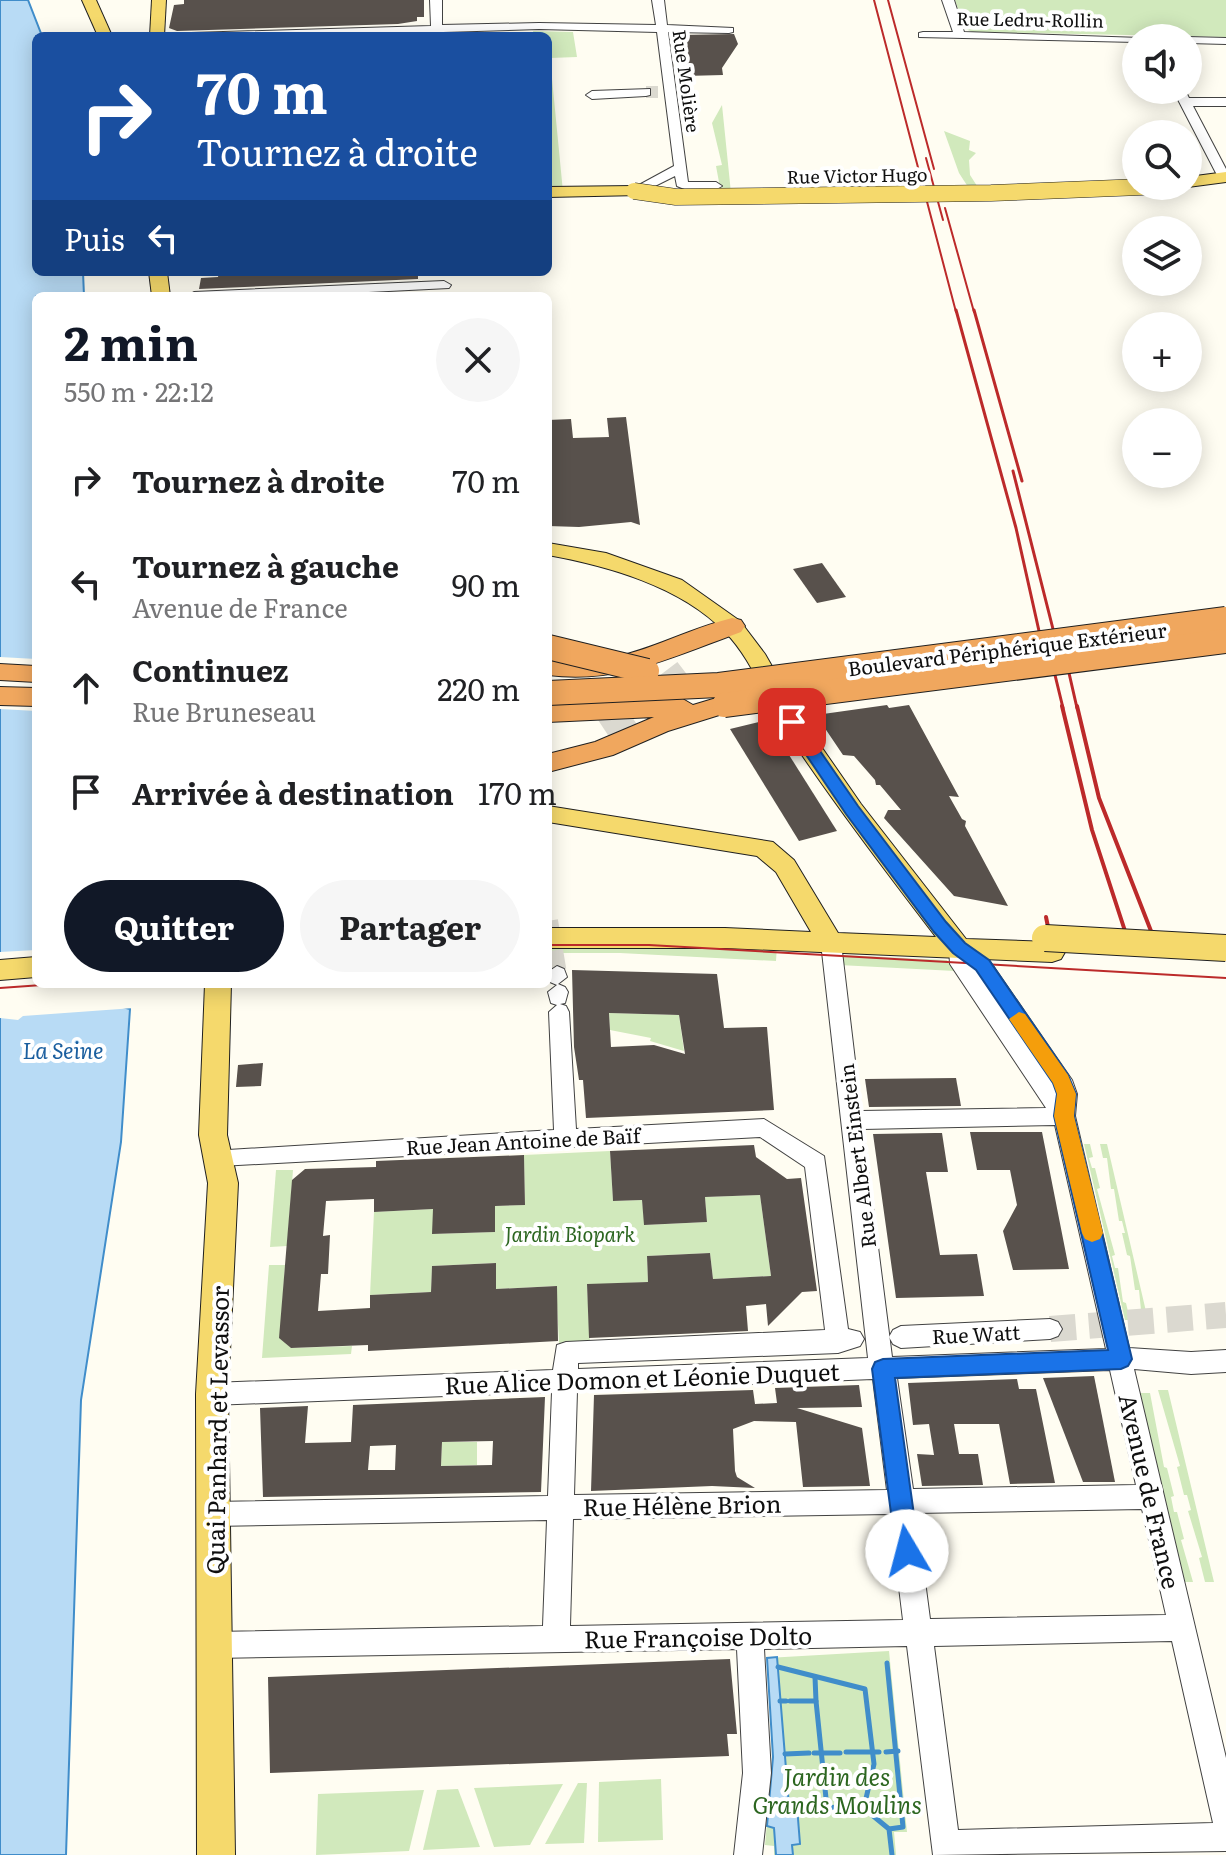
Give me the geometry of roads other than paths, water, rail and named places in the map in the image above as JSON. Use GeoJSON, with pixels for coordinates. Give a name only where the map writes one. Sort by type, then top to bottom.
{"type":"FeatureCollection","features":[{"type":"Feature","properties":{"kind":"highway","name":"Boulevard Périphérique Extérieur"},"geometry":{"type":"LineString","coordinates":[[552,693],[721,695],[1226,619]]}},
{"type":"Feature","properties":{"kind":"highway"},"geometry":{"type":"LineString","coordinates":[[692,666],[738,633]]}},
{"type":"Feature","properties":{"kind":"highway"},"geometry":{"type":"LineString","coordinates":[[552,667],[582,671],[621,668],[738,633]]}},
{"type":"Feature","properties":{"kind":"highway"},"geometry":{"type":"LineString","coordinates":[[552,713],[1226,641]]}},
{"type":"Feature","properties":{"kind":"highway"},"geometry":{"type":"LineString","coordinates":[[552,648],[647,671],[721,695]]}},
{"type":"Feature","properties":{"kind":"highway"},"geometry":{"type":"LineString","coordinates":[[0,672],[32,674]]}},
{"type":"Feature","properties":{"kind":"highway"},"geometry":{"type":"LineString","coordinates":[[552,762],[603,749],[721,695]]}},
{"type":"Feature","properties":{"kind":"highway"},"geometry":{"type":"LineString","coordinates":[[0,696],[32,697]]}},
{"type":"Feature","properties":{"kind":"highway"},"geometry":{"type":"LineString","coordinates":[[552,743],[604,729]]}},
{"type":"Feature","properties":{"kind":"main road"},"geometry":{"type":"LineString","coordinates":[[157,32],[159,0]]}},
{"type":"Feature","properties":{"kind":"main road"},"geometry":{"type":"LineString","coordinates":[[91,1],[103,32]]}},
{"type":"Feature","properties":{"kind":"main road"},"geometry":{"type":"LineString","coordinates":[[1202,180],[1225,177]]}},
{"type":"Feature","properties":{"kind":"main road","name":"Rue Victor Hugo"},"geometry":{"type":"LineString","coordinates":[[552,192],[634,191],[676,197],[991,193],[1122,188]]}},
{"type":"Feature","properties":{"kind":"main road"},"geometry":{"type":"LineString","coordinates":[[552,550],[598,558],[674,585],[738,633],[792,722],[852,810],[952,941]]}},
{"type":"Feature","properties":{"kind":"main road"},"geometry":{"type":"LineString","coordinates":[[552,815],[764,848],[785,866],[827,935]]}},
{"type":"Feature","properties":{"kind":"main road"},"geometry":{"type":"LineString","coordinates":[[552,924],[1048,945],[1226,948]]}},
{"type":"Feature","properties":{"kind":"main road"},"geometry":{"type":"LineString","coordinates":[[552,938],[827,935]]}},
{"type":"Feature","properties":{"kind":"main road"},"geometry":{"type":"LineString","coordinates":[[1048,945],[1226,964]]}},
{"type":"Feature","properties":{"kind":"main road"},"geometry":{"type":"LineString","coordinates":[[0,970],[32,967]]}},
{"type":"Feature","properties":{"kind":"main road","name":"Quai Panhard et Levassor"},"geometry":{"type":"LineString","coordinates":[[216,1855],[212,1394],[223,1183],[213,1135],[217,995]]}},
{"type":"Feature","properties":{"kind":"street"},"geometry":{"type":"LineString","coordinates":[[436,0],[436,32],[539,26],[729,30]]}},
{"type":"Feature","properties":{"kind":"street","name":"Rue Molière"},"geometry":{"type":"LineString","coordinates":[[658,0],[666,92],[681,168]]}},
{"type":"Feature","properties":{"kind":"street"},"geometry":{"type":"LineString","coordinates":[[948,0],[960,36]]}},
{"type":"Feature","properties":{"kind":"street","name":"Rue Ledru-Rollin"},"geometry":{"type":"LineString","coordinates":[[923,35],[1122,39]]}},
{"type":"Feature","properties":{"kind":"street"},"geometry":{"type":"LineString","coordinates":[[1202,40],[1226,41]]}},
{"type":"Feature","properties":{"kind":"street"},"geometry":{"type":"LineString","coordinates":[[592,95],[646,92]]}},
{"type":"Feature","properties":{"kind":"street"},"geometry":{"type":"LineString","coordinates":[[1202,99],[1226,102]]}},
{"type":"Feature","properties":{"kind":"street"},"geometry":{"type":"LineString","coordinates":[[1186,104],[1225,177]]}},
{"type":"Feature","properties":{"kind":"street"},"geometry":{"type":"LineString","coordinates":[[1204,137],[1226,137]]}},
{"type":"Feature","properties":{"kind":"street"},"geometry":{"type":"LineString","coordinates":[[634,191],[681,168],[682,183],[686,186],[716,186]]}},
{"type":"Feature","properties":{"kind":"street"},"geometry":{"type":"LineString","coordinates":[[312,292],[444,286]]}},
{"type":"Feature","properties":{"kind":"street"},"geometry":{"type":"LineString","coordinates":[[394,292],[444,286]]}},
{"type":"Feature","properties":{"kind":"street","name":"Rue Albert Einstein"},"geometry":{"type":"LineString","coordinates":[[827,935],[946,1850]]}},
{"type":"Feature","properties":{"kind":"street","name":"Avenue de France"},"geometry":{"type":"LineString","coordinates":[[952,941],[982,965],[1061,1080],[1066,1094],[1064,1116],[1133,1359],[1152,1497],[1226,1819]]}},
{"type":"Feature","properties":{"kind":"street"},"geometry":{"type":"LineString","coordinates":[[558,990],[565,1138]]}},
{"type":"Feature","properties":{"kind":"street"},"geometry":{"type":"LineString","coordinates":[[852,1120],[1064,1116]]}},
{"type":"Feature","properties":{"kind":"street","name":"Rue Jean Antoine de Baïf"},"geometry":{"type":"LineString","coordinates":[[220,1157],[751,1127],[764,1128],[816,1162],[845,1340],[566,1353],[567,1380]]}},
{"type":"Feature","properties":{"kind":"street","name":"Rue Watt"},"geometry":{"type":"LineString","coordinates":[[901,1337],[1050,1329]]}},
{"type":"Feature","properties":{"kind":"street","name":"Rue Alice Domon et Léonie Duquet"},"geometry":{"type":"LineString","coordinates":[[212,1394],[1133,1359],[1191,1363],[1226,1361]]}},
{"type":"Feature","properties":{"kind":"street"},"geometry":{"type":"LineString","coordinates":[[556,1639],[567,1380]]}},
{"type":"Feature","properties":{"kind":"street","name":"Rue Hélène Brion"},"geometry":{"type":"LineString","coordinates":[[212,1514],[900,1499],[1152,1497]]}},
{"type":"Feature","properties":{"kind":"street","name":"Rue Françoise Dolto"},"geometry":{"type":"LineString","coordinates":[[214,1645],[1183,1628]]}},
{"type":"Feature","properties":{"kind":"street"},"geometry":{"type":"LineString","coordinates":[[748,1855],[755,1818],[758,1756],[749,1635]]}},
{"type":"Feature","properties":{"kind":"street"},"geometry":{"type":"LineString","coordinates":[[946,1850],[1226,1837]]}},
{"type":"Feature","properties":{"kind":"water","name":"La Seine"},"geometry":{"type":"Polygon","coordinates":[[[0,0],[28,0],[40,32],[32,32],[32,276],[83,276],[84,292],[32,292],[32,988],[51,988],[130,1009],[121,1142],[81,1400],[66,1855],[0,1855],[0,0]]]}},
{"type":"Feature","properties":{"kind":"water"},"geometry":{"type":"Polygon","coordinates":[[[777,1657],[789,1806],[797,1806],[800,1844],[792,1845],[793,1855],[776,1855],[774,1828],[767,1826],[773,1757],[767,1658],[777,1657]]]}},
{"type":"Feature","properties":{"kind":"waterway"},"geometry":{"type":"LineString","coordinates":[[887,1663],[896,1751]]}},
{"type":"Feature","properties":{"kind":"waterway"},"geometry":{"type":"LineString","coordinates":[[778,1667],[865,1689],[873,1752]]}},
{"type":"Feature","properties":{"kind":"waterway"},"geometry":{"type":"LineString","coordinates":[[815,1677],[816,1701]]}},
{"type":"Feature","properties":{"kind":"waterway"},"geometry":{"type":"LineString","coordinates":[[780,1701],[786,1701]]}},
{"type":"Feature","properties":{"kind":"waterway"},"geometry":{"type":"LineString","coordinates":[[790,1701],[816,1701]]}},
{"type":"Feature","properties":{"kind":"waterway"},"geometry":{"type":"LineString","coordinates":[[816,1701],[821,1753]]}},
{"type":"Feature","properties":{"kind":"waterway"},"geometry":{"type":"LineString","coordinates":[[886,1752],[896,1751]]}},
{"type":"Feature","properties":{"kind":"waterway"},"geometry":{"type":"LineString","coordinates":[[889,1829],[903,1827],[896,1751]]}},
{"type":"Feature","properties":{"kind":"waterway"},"geometry":{"type":"LineString","coordinates":[[846,1752],[873,1752]]}},
{"type":"Feature","properties":{"kind":"waterway"},"geometry":{"type":"LineString","coordinates":[[864,1807],[874,1764],[873,1752]]}},
{"type":"Feature","properties":{"kind":"waterway"},"geometry":{"type":"LineString","coordinates":[[873,1752],[879,1752]]}},
{"type":"Feature","properties":{"kind":"waterway"},"geometry":{"type":"LineString","coordinates":[[785,1754],[809,1753]]}},
{"type":"Feature","properties":{"kind":"waterway"},"geometry":{"type":"LineString","coordinates":[[814,1753],[821,1753]]}},
{"type":"Feature","properties":{"kind":"waterway"},"geometry":{"type":"LineString","coordinates":[[821,1753],[840,1753]]}},
{"type":"Feature","properties":{"kind":"waterway"},"geometry":{"type":"LineString","coordinates":[[821,1753],[827,1808]]}},
{"type":"Feature","properties":{"kind":"waterway"},"geometry":{"type":"LineString","coordinates":[[827,1808],[846,1807]]}},
{"type":"Feature","properties":{"kind":"waterway"},"geometry":{"type":"LineString","coordinates":[[853,1807],[867,1810]]}},
{"type":"Feature","properties":{"kind":"waterway"},"geometry":{"type":"LineString","coordinates":[[797,1808],[807,1808]]}},
{"type":"Feature","properties":{"kind":"waterway"},"geometry":{"type":"LineString","coordinates":[[812,1808],[827,1808]]}},
{"type":"Feature","properties":{"kind":"waterway"},"geometry":{"type":"LineString","coordinates":[[872,1815],[889,1829]]}},
{"type":"Feature","properties":{"kind":"waterway"},"geometry":{"type":"LineString","coordinates":[[889,1829],[892,1855]]}},
{"type":"Feature","properties":{"kind":"tunnel"},"geometry":{"type":"LineString","coordinates":[[646,92],[661,92]]}},
{"type":"Feature","properties":{"kind":"tunnel"},"geometry":{"type":"LineString","coordinates":[[637,708],[692,666]]}},
{"type":"Feature","properties":{"kind":"tunnel"},"geometry":{"type":"LineString","coordinates":[[604,729],[639,706]]}},
{"type":"Feature","properties":{"kind":"tunnel"},"geometry":{"type":"LineString","coordinates":[[552,945],[557,974]]}},
{"type":"Feature","properties":{"kind":"tunnel"},"geometry":{"type":"LineString","coordinates":[[1050,1329],[1226,1315]]}},
{"type":"Feature","properties":{"kind":"tram line"},"geometry":{"type":"LineString","coordinates":[[552,945],[649,945],[1226,978]]}},
{"type":"Feature","properties":{"kind":"tram line"},"geometry":{"type":"LineString","coordinates":[[0,988],[32,986]]}},
{"type":"Feature","properties":{"kind":"railway"},"geometry":{"type":"LineString","coordinates":[[874,0],[956,312]]}},
{"type":"Feature","properties":{"kind":"railway"},"geometry":{"type":"LineString","coordinates":[[888,0],[934,169]]}},
{"type":"Feature","properties":{"kind":"railway"},"geometry":{"type":"LineString","coordinates":[[926,158],[943,220]]}},
{"type":"Feature","properties":{"kind":"railway"},"geometry":{"type":"LineString","coordinates":[[945,208],[974,312]]}},
{"type":"Feature","properties":{"kind":"railway"},"geometry":{"type":"LineString","coordinates":[[956,310],[1016,528],[1039,631]]}},
{"type":"Feature","properties":{"kind":"railway"},"geometry":{"type":"LineString","coordinates":[[974,310],[1022,481]]}},
{"type":"Feature","properties":{"kind":"railway"},"geometry":{"type":"LineString","coordinates":[[1013,471],[1053,629]]}},
{"type":"Feature","properties":{"kind":"railway"},"geometry":{"type":"LineString","coordinates":[[1069,673],[1077,708]]}},
{"type":"Feature","properties":{"kind":"railway"},"geometry":{"type":"LineString","coordinates":[[1055,675],[1063,708]]}},
{"type":"Feature","properties":{"kind":"railway"},"geometry":{"type":"LineString","coordinates":[[1062,706],[1092,830],[1125,931]]}},
{"type":"Feature","properties":{"kind":"railway"},"geometry":{"type":"LineString","coordinates":[[1077,706],[1099,798],[1151,931]]}},
{"type":"Feature","properties":{"kind":"railway"},"geometry":{"type":"LineString","coordinates":[[1046,917],[1048,927]]}},
{"type":"Feature","properties":{"kind":"park label","name":"Jardin Biopark"},"geometry":{"type":"Point","coordinates":[570,1233]}},
{"type":"Feature","properties":{"kind":"park label","name":"Jardin des Grands Moulins"},"geometry":{"type":"Point","coordinates":[837,1789]}}]}
